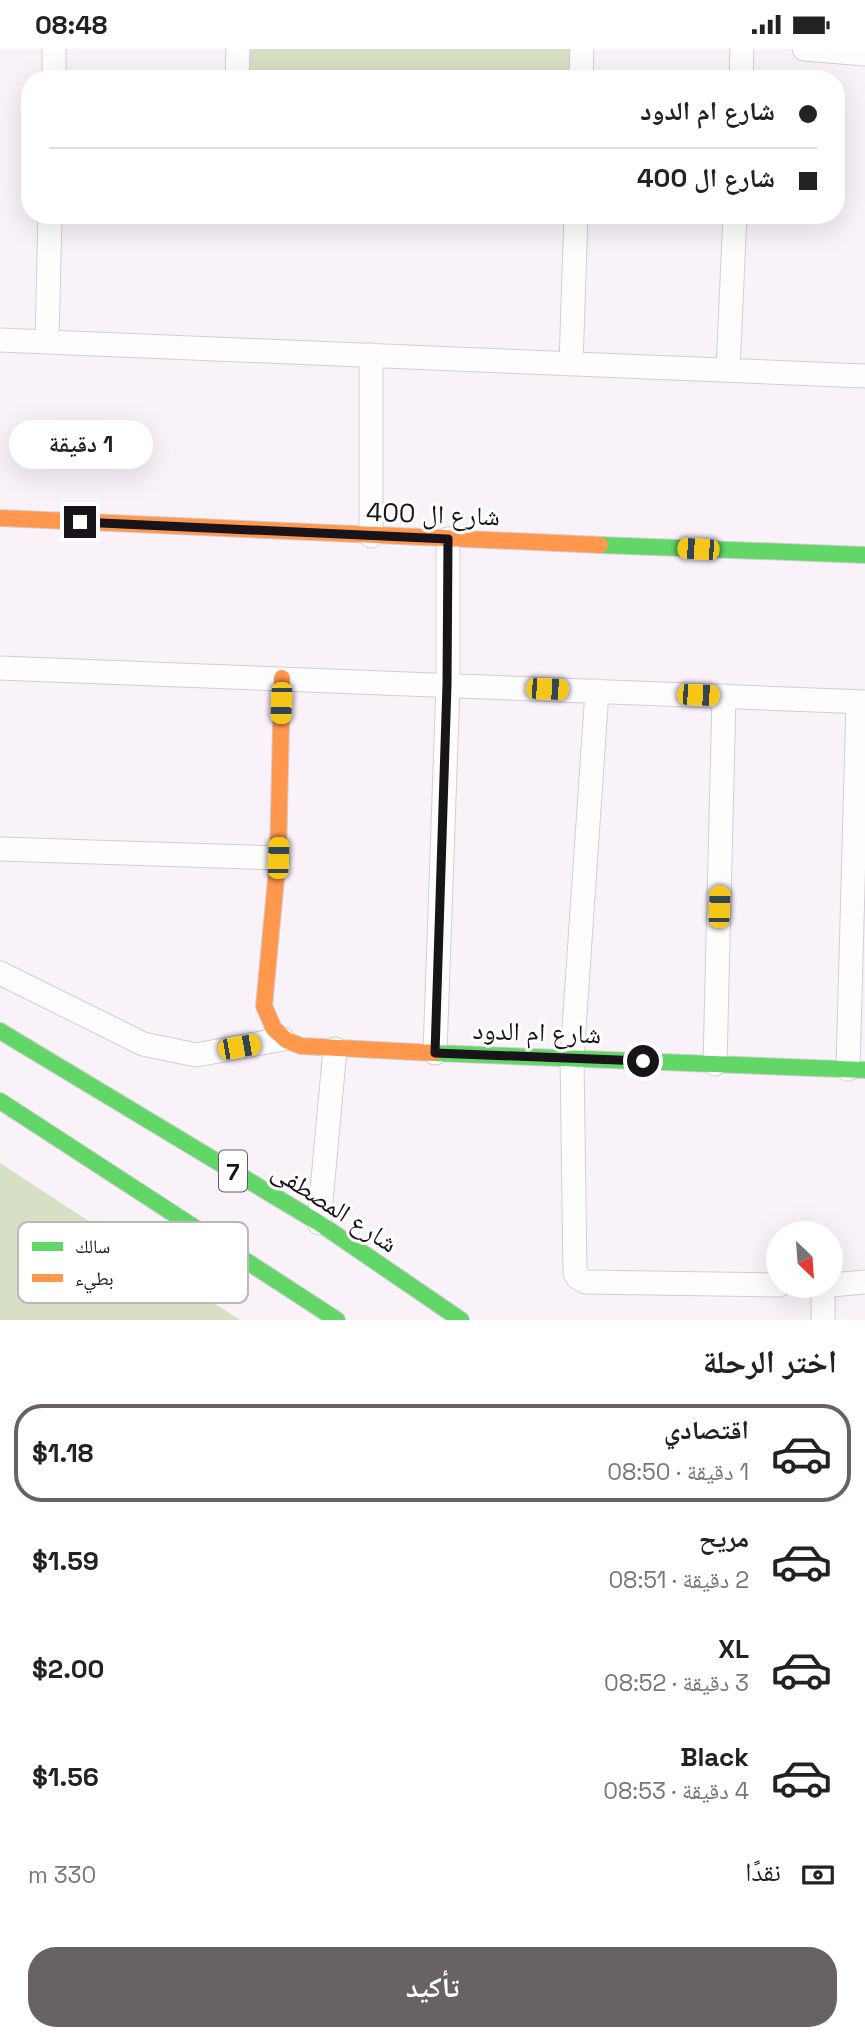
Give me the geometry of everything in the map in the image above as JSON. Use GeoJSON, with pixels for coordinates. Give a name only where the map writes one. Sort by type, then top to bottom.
{"type":"FeatureCollection","features":[{"type":"Feature","properties":{"kind":"main road","name":"شارع ال 400"},"geometry":{"type":"LineString","coordinates":[[0,519],[865,555]]}},
{"type":"Feature","properties":{"kind":"main road"},"geometry":{"type":"LineString","coordinates":[[282,678],[278,858],[264,1006],[270,1024],[283,1039]]}},
{"type":"Feature","properties":{"kind":"main road","name":"شارع المصطفى"},"geometry":{"type":"LineString","coordinates":[[0,1031],[319,1223],[461,1320]]}},
{"type":"Feature","properties":{"kind":"main road","name":"شارع ام الدود"},"geometry":{"type":"LineString","coordinates":[[283,1039],[300,1047],[335,1049],[856,1070]]}},
{"type":"Feature","properties":{"kind":"main road"},"geometry":{"type":"LineString","coordinates":[[0,1101],[186,1222]]}},
{"type":"Feature","properties":{"kind":"main road"},"geometry":{"type":"LineString","coordinates":[[248,1262],[337,1320]]}},
{"type":"Feature","properties":{"kind":"street"},"geometry":{"type":"LineString","coordinates":[[54,49],[54,70]]}},
{"type":"Feature","properties":{"kind":"street"},"geometry":{"type":"LineString","coordinates":[[237,70],[238,49]]}},
{"type":"Feature","properties":{"kind":"street"},"geometry":{"type":"LineString","coordinates":[[581,70],[582,49]]}},
{"type":"Feature","properties":{"kind":"street"},"geometry":{"type":"LineString","coordinates":[[741,70],[742,49]]}},
{"type":"Feature","properties":{"kind":"street"},"geometry":{"type":"LineString","coordinates":[[804,49],[865,54]]}},
{"type":"Feature","properties":{"kind":"street"},"geometry":{"type":"LineString","coordinates":[[47,341],[50,224]]}},
{"type":"Feature","properties":{"kind":"street"},"geometry":{"type":"LineString","coordinates":[[570,364],[576,224]]}},
{"type":"Feature","properties":{"kind":"street"},"geometry":{"type":"LineString","coordinates":[[728,370],[735,224]]}},
{"type":"Feature","properties":{"kind":"street"},"geometry":{"type":"LineString","coordinates":[[0,339],[865,376]]}},
{"type":"Feature","properties":{"kind":"street"},"geometry":{"type":"LineString","coordinates":[[371,355],[371,536]]}},
{"type":"Feature","properties":{"kind":"street"},"geometry":{"type":"LineString","coordinates":[[435,1053],[447,685],[448,539]]}},
{"type":"Feature","properties":{"kind":"street"},"geometry":{"type":"LineString","coordinates":[[0,668],[862,702],[856,1070]]}},
{"type":"Feature","properties":{"kind":"street"},"geometry":{"type":"LineString","coordinates":[[597,691],[572,1058],[574,1267],[581,1280],[590,1282],[766,1285]]}},
{"type":"Feature","properties":{"kind":"street"},"geometry":{"type":"LineString","coordinates":[[715,1064],[724,696]]}},
{"type":"Feature","properties":{"kind":"street"},"geometry":{"type":"LineString","coordinates":[[0,849],[278,858]]}},
{"type":"Feature","properties":{"kind":"street"},"geometry":{"type":"LineString","coordinates":[[0,973],[143,1044],[196,1055],[283,1039]]}},
{"type":"Feature","properties":{"kind":"street"},"geometry":{"type":"LineString","coordinates":[[319,1223],[335,1049]]}},
{"type":"Feature","properties":{"kind":"street"},"geometry":{"type":"LineString","coordinates":[[844,1284],[865,1282]]}},
{"type":"Feature","properties":{"kind":"street"},"geometry":{"type":"LineString","coordinates":[[823,1299],[823,1320]]}},
{"type":"Feature","properties":{"kind":"green space"},"geometry":{"type":"Polygon","coordinates":[[[248,49],[572,49],[571,70],[247,70],[248,49]]]}},
{"type":"Feature","properties":{"kind":"green space"},"geometry":{"type":"Polygon","coordinates":[[[0,1163],[90,1222],[18,1222],[18,1303],[214,1303],[240,1320],[0,1320],[0,1163]]]}},
{"type":"Feature","properties":{"kind":"traffic: fast"},"geometry":{"type":"LineString","coordinates":[[600,545],[865,555]]}},
{"type":"Feature","properties":{"kind":"traffic: fast"},"geometry":{"type":"LineString","coordinates":[[0,1031],[319,1223],[461,1320]]}},
{"type":"Feature","properties":{"kind":"traffic: fast"},"geometry":{"type":"LineString","coordinates":[[434,1053],[865,1070]]}},
{"type":"Feature","properties":{"kind":"traffic: fast"},"geometry":{"type":"LineString","coordinates":[[0,1101],[186,1222]]}},
{"type":"Feature","properties":{"kind":"traffic: fast"},"geometry":{"type":"LineString","coordinates":[[248,1262],[337,1320]]}},
{"type":"Feature","properties":{"kind":"traffic: slow"},"geometry":{"type":"LineString","coordinates":[[0,518],[600,545]]}},
{"type":"Feature","properties":{"kind":"traffic: slow"},"geometry":{"type":"LineString","coordinates":[[282,678],[278,858],[264,1006],[274,1029],[286,1040],[301,1046],[434,1053]]}},
{"type":"Feature","properties":{"kind":"route"},"geometry":{"type":"LineString","coordinates":[[80,522],[448,539],[447,685],[435,1053],[643,1061]]}}]}
